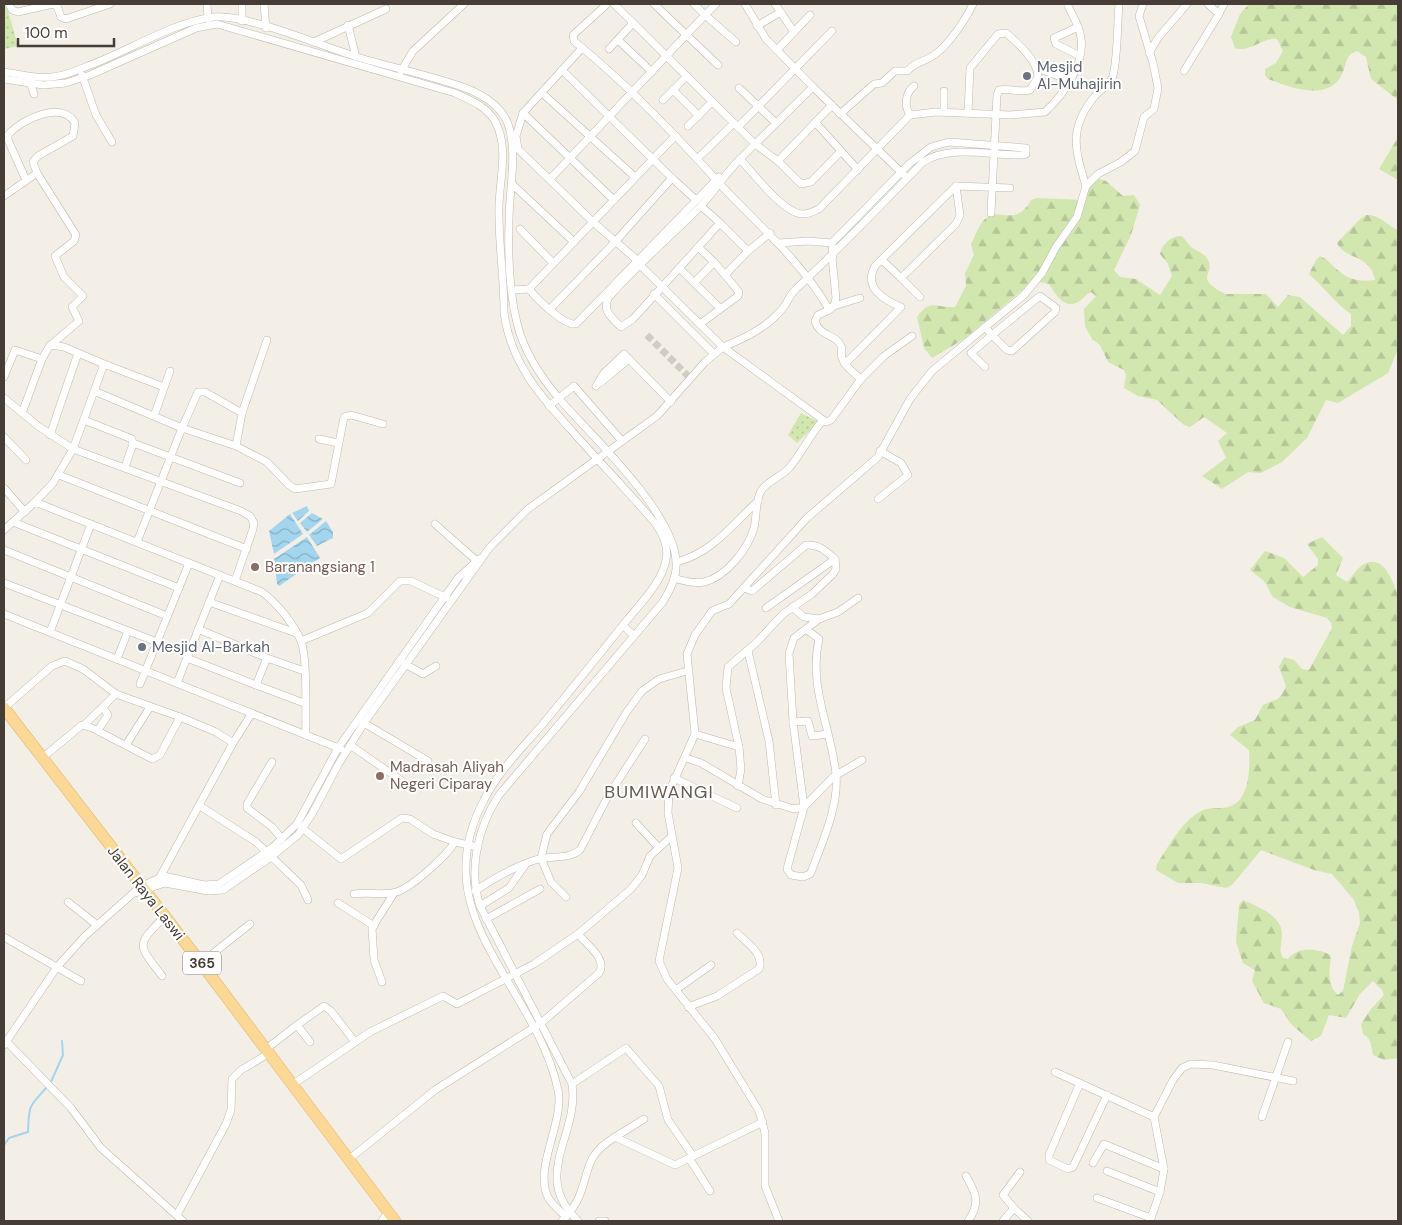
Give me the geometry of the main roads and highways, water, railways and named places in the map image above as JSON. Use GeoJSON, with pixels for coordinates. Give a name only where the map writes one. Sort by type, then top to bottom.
{"type":"FeatureCollection","features":[{"type":"Feature","properties":{"kind":"main road","name":"Jalan Raya Laswi"},"geometry":{"type":"LineString","coordinates":[[4,708],[139,890],[164,916],[201,962],[389,1218]]}},
{"type":"Feature","properties":{"kind":"water"},"geometry":{"type":"Polygon","coordinates":[[[307,506],[309,511],[298,521],[292,513],[307,506]]]}},
{"type":"Feature","properties":{"kind":"water"},"geometry":{"type":"Polygon","coordinates":[[[312,513],[323,519],[307,532],[300,523],[312,513]]]}},
{"type":"Feature","properties":{"kind":"water"},"geometry":{"type":"Polygon","coordinates":[[[290,514],[303,534],[274,554],[269,531],[290,514]]]}},
{"type":"Feature","properties":{"kind":"water"},"geometry":{"type":"Polygon","coordinates":[[[326,521],[333,532],[333,538],[317,546],[309,535],[326,521]]]}},
{"type":"Feature","properties":{"kind":"water"},"geometry":{"type":"Polygon","coordinates":[[[307,537],[320,558],[279,586],[277,584],[274,559],[307,537]]]}},
{"type":"Feature","properties":{"kind":"waterway"},"geometry":{"type":"LineString","coordinates":[[50,1084],[63,1055],[62,1041]]}},
{"type":"Feature","properties":{"kind":"waterway"},"geometry":{"type":"LineString","coordinates":[[4,1145],[9,1138],[28,1132],[31,1106],[47,1087]]}},
{"type":"Feature","properties":{"kind":"tunnel"},"geometry":{"type":"LineString","coordinates":[[647,335],[690,378]]}},
{"type":"Feature","properties":{"kind":"place","name":"Mesjid Al-Muhajirin"},"geometry":{"type":"Point","coordinates":[1027,76]}},
{"type":"Feature","properties":{"kind":"place","name":"Baranangsiang 1"},"geometry":{"type":"Point","coordinates":[255,567]}},
{"type":"Feature","properties":{"kind":"place","name":"Mesjid Al-Barkah"},"geometry":{"type":"Point","coordinates":[142,647]}},
{"type":"Feature","properties":{"kind":"place","name":"Madrasah Aliyah Negeri Ciparay"},"geometry":{"type":"Point","coordinates":[380,776]}},
{"type":"Feature","properties":{"kind":"district","name":"BUMIWANGI"},"geometry":{"type":"Point","coordinates":[659,792]}}]}
